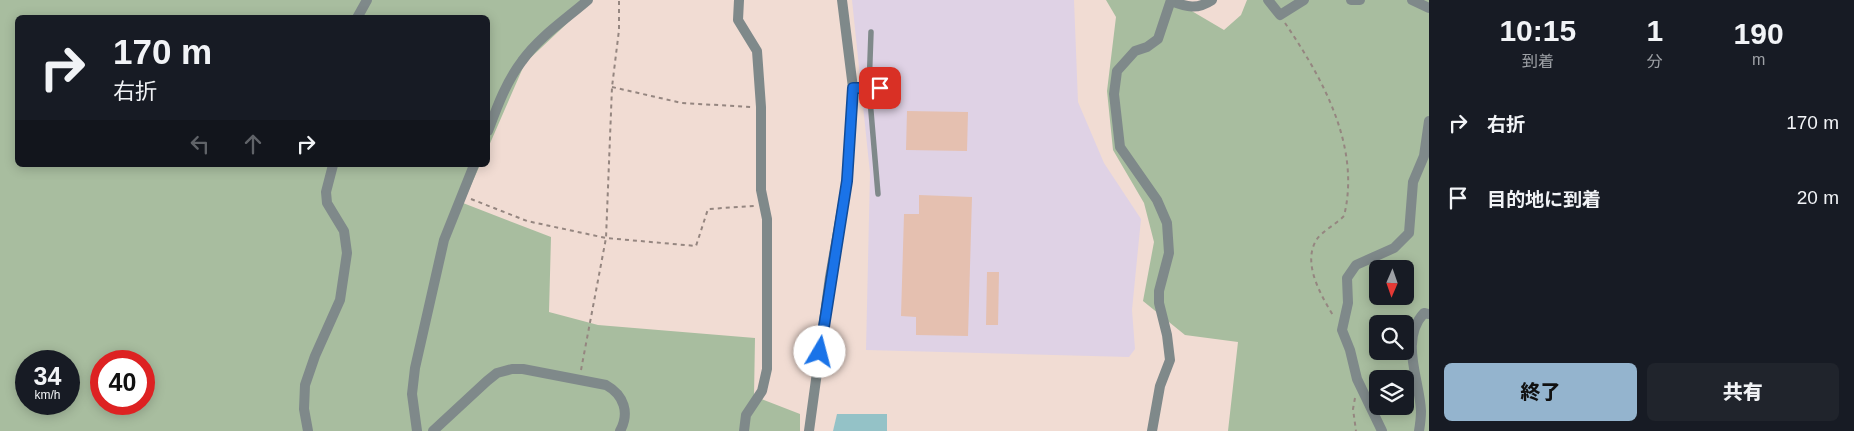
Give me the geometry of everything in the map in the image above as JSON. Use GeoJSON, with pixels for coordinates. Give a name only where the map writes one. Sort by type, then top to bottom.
{"type":"FeatureCollection","features":[{"type":"Feature","properties":{"kind":"street"},"geometry":{"type":"LineString","coordinates":[[359,15],[367,0]]}},
{"type":"Feature","properties":{"kind":"street"},"geometry":{"type":"LineString","coordinates":[[490,126],[505,88],[521,62],[532,49],[588,0]]}},
{"type":"Feature","properties":{"kind":"street"},"geometry":{"type":"LineString","coordinates":[[739,0],[738,20],[757,51],[761,107],[763,205],[767,219],[767,370],[762,391],[746,415],[744,431]]}},
{"type":"Feature","properties":{"kind":"street"},"geometry":{"type":"LineString","coordinates":[[809,431],[830,277],[847,181],[853,88],[842,0]]}},
{"type":"Feature","properties":{"kind":"street"},"geometry":{"type":"LineString","coordinates":[[1152,431],[1160,386],[1170,360],[1167,335],[1159,303],[1159,291],[1169,252],[1167,223],[1157,200],[1120,147],[1114,94],[1117,71],[1135,51],[1147,47],[1158,39],[1171,1],[1189,8],[1202,7],[1212,0]]}},
{"type":"Feature","properties":{"kind":"street"},"geometry":{"type":"LineString","coordinates":[[1268,0],[1280,15],[1304,0]]}},
{"type":"Feature","properties":{"kind":"street"},"geometry":{"type":"LineString","coordinates":[[1351,0],[1360,0]]}},
{"type":"Feature","properties":{"kind":"street"},"geometry":{"type":"LineString","coordinates":[[1412,0],[1429,8]]}},
{"type":"Feature","properties":{"kind":"street"},"geometry":{"type":"LineString","coordinates":[[1382,431],[1357,379],[1350,350],[1342,330],[1348,302],[1347,278],[1356,265],[1394,248],[1410,232],[1413,182],[1424,156],[1429,121]]}},
{"type":"Feature","properties":{"kind":"street"},"geometry":{"type":"LineString","coordinates":[[308,431],[304,409],[305,385],[315,356],[340,300],[348,253],[344,231],[327,203],[326,192],[332,167]]}},
{"type":"Feature","properties":{"kind":"street"},"geometry":{"type":"LineString","coordinates":[[417,431],[412,394],[415,368],[444,240],[473,167]]}},
{"type":"Feature","properties":{"kind":"street"},"geometry":{"type":"LineString","coordinates":[[1419,431],[1421,410],[1412,366],[1413,342],[1419,319],[1424,313],[1429,314]]}},
{"type":"Feature","properties":{"kind":"street"},"geometry":{"type":"LineString","coordinates":[[433,431],[497,373],[523,368],[606,385],[616,391],[625,408],[623,425],[620,431]]}},
{"type":"Feature","properties":{"kind":"lane"},"geometry":{"type":"LineString","coordinates":[[871,32],[870,88],[878,194]]}},
{"type":"Feature","properties":{"kind":"lane"},"geometry":{"type":"LineString","coordinates":[[853,88],[890,89]]}},
{"type":"Feature","properties":{"kind":"path"},"geometry":{"type":"LineString","coordinates":[[585,382],[580,371],[606,238],[612,87],[619,30],[619,0]]}},
{"type":"Feature","properties":{"kind":"path"},"geometry":{"type":"LineString","coordinates":[[1280,15],[1324,86],[1345,148],[1350,178],[1344,216],[1317,239],[1312,251],[1311,262],[1316,280],[1342,330]]}},
{"type":"Feature","properties":{"kind":"path"},"geometry":{"type":"LineString","coordinates":[[612,87],[682,103],[761,107]]}},
{"type":"Feature","properties":{"kind":"path"},"geometry":{"type":"LineString","coordinates":[[461,195],[527,221],[606,238],[696,246],[708,209],[763,205]]}},
{"type":"Feature","properties":{"kind":"path"},"geometry":{"type":"LineString","coordinates":[[1356,431],[1353,409],[1357,379]]}},
{"type":"Feature","properties":{"kind":"shaded area"},"geometry":{"type":"Polygon","coordinates":[[[852,0],[1074,0],[1078,102],[1104,163],[1141,219],[1132,310],[1135,349],[1129,357],[866,350],[870,173],[852,0]]]}},
{"type":"Feature","properties":{"kind":"green space"},"geometry":{"type":"Polygon","coordinates":[[[0,0],[592,0],[525,63],[490,143],[490,15],[15,15],[15,167],[479,167],[463,203],[551,237],[549,312],[598,325],[755,338],[754,396],[800,414],[800,431],[0,431],[0,0]]]}},
{"type":"Feature","properties":{"kind":"green space"},"geometry":{"type":"Polygon","coordinates":[[[1106,0],[1173,0],[1224,30],[1241,15],[1247,0],[1429,0],[1429,431],[1228,431],[1238,342],[1185,335],[1143,301],[1154,242],[1144,203],[1113,150],[1107,91],[1116,17],[1106,0]]]}},
{"type":"Feature","properties":{"kind":"water"},"geometry":{"type":"Polygon","coordinates":[[[837,414],[887,414],[887,431],[833,431],[837,414]]]}},
{"type":"Feature","properties":{"kind":"building"},"geometry":{"type":"Polygon","coordinates":[[[907,111],[968,112],[967,151],[906,150],[907,111]]]}},
{"type":"Feature","properties":{"kind":"building"},"geometry":{"type":"Polygon","coordinates":[[[919,195],[972,197],[968,336],[916,335],[916,317],[901,316],[904,214],[919,214],[919,195]]]}},
{"type":"Feature","properties":{"kind":"building"},"geometry":{"type":"Polygon","coordinates":[[[987,272],[999,272],[998,325],[986,325],[987,272]]]}},
{"type":"Feature","properties":{"kind":"route"},"geometry":{"type":"LineString","coordinates":[[820,352],[830,277],[847,181],[853,88],[880,88]]}}]}
